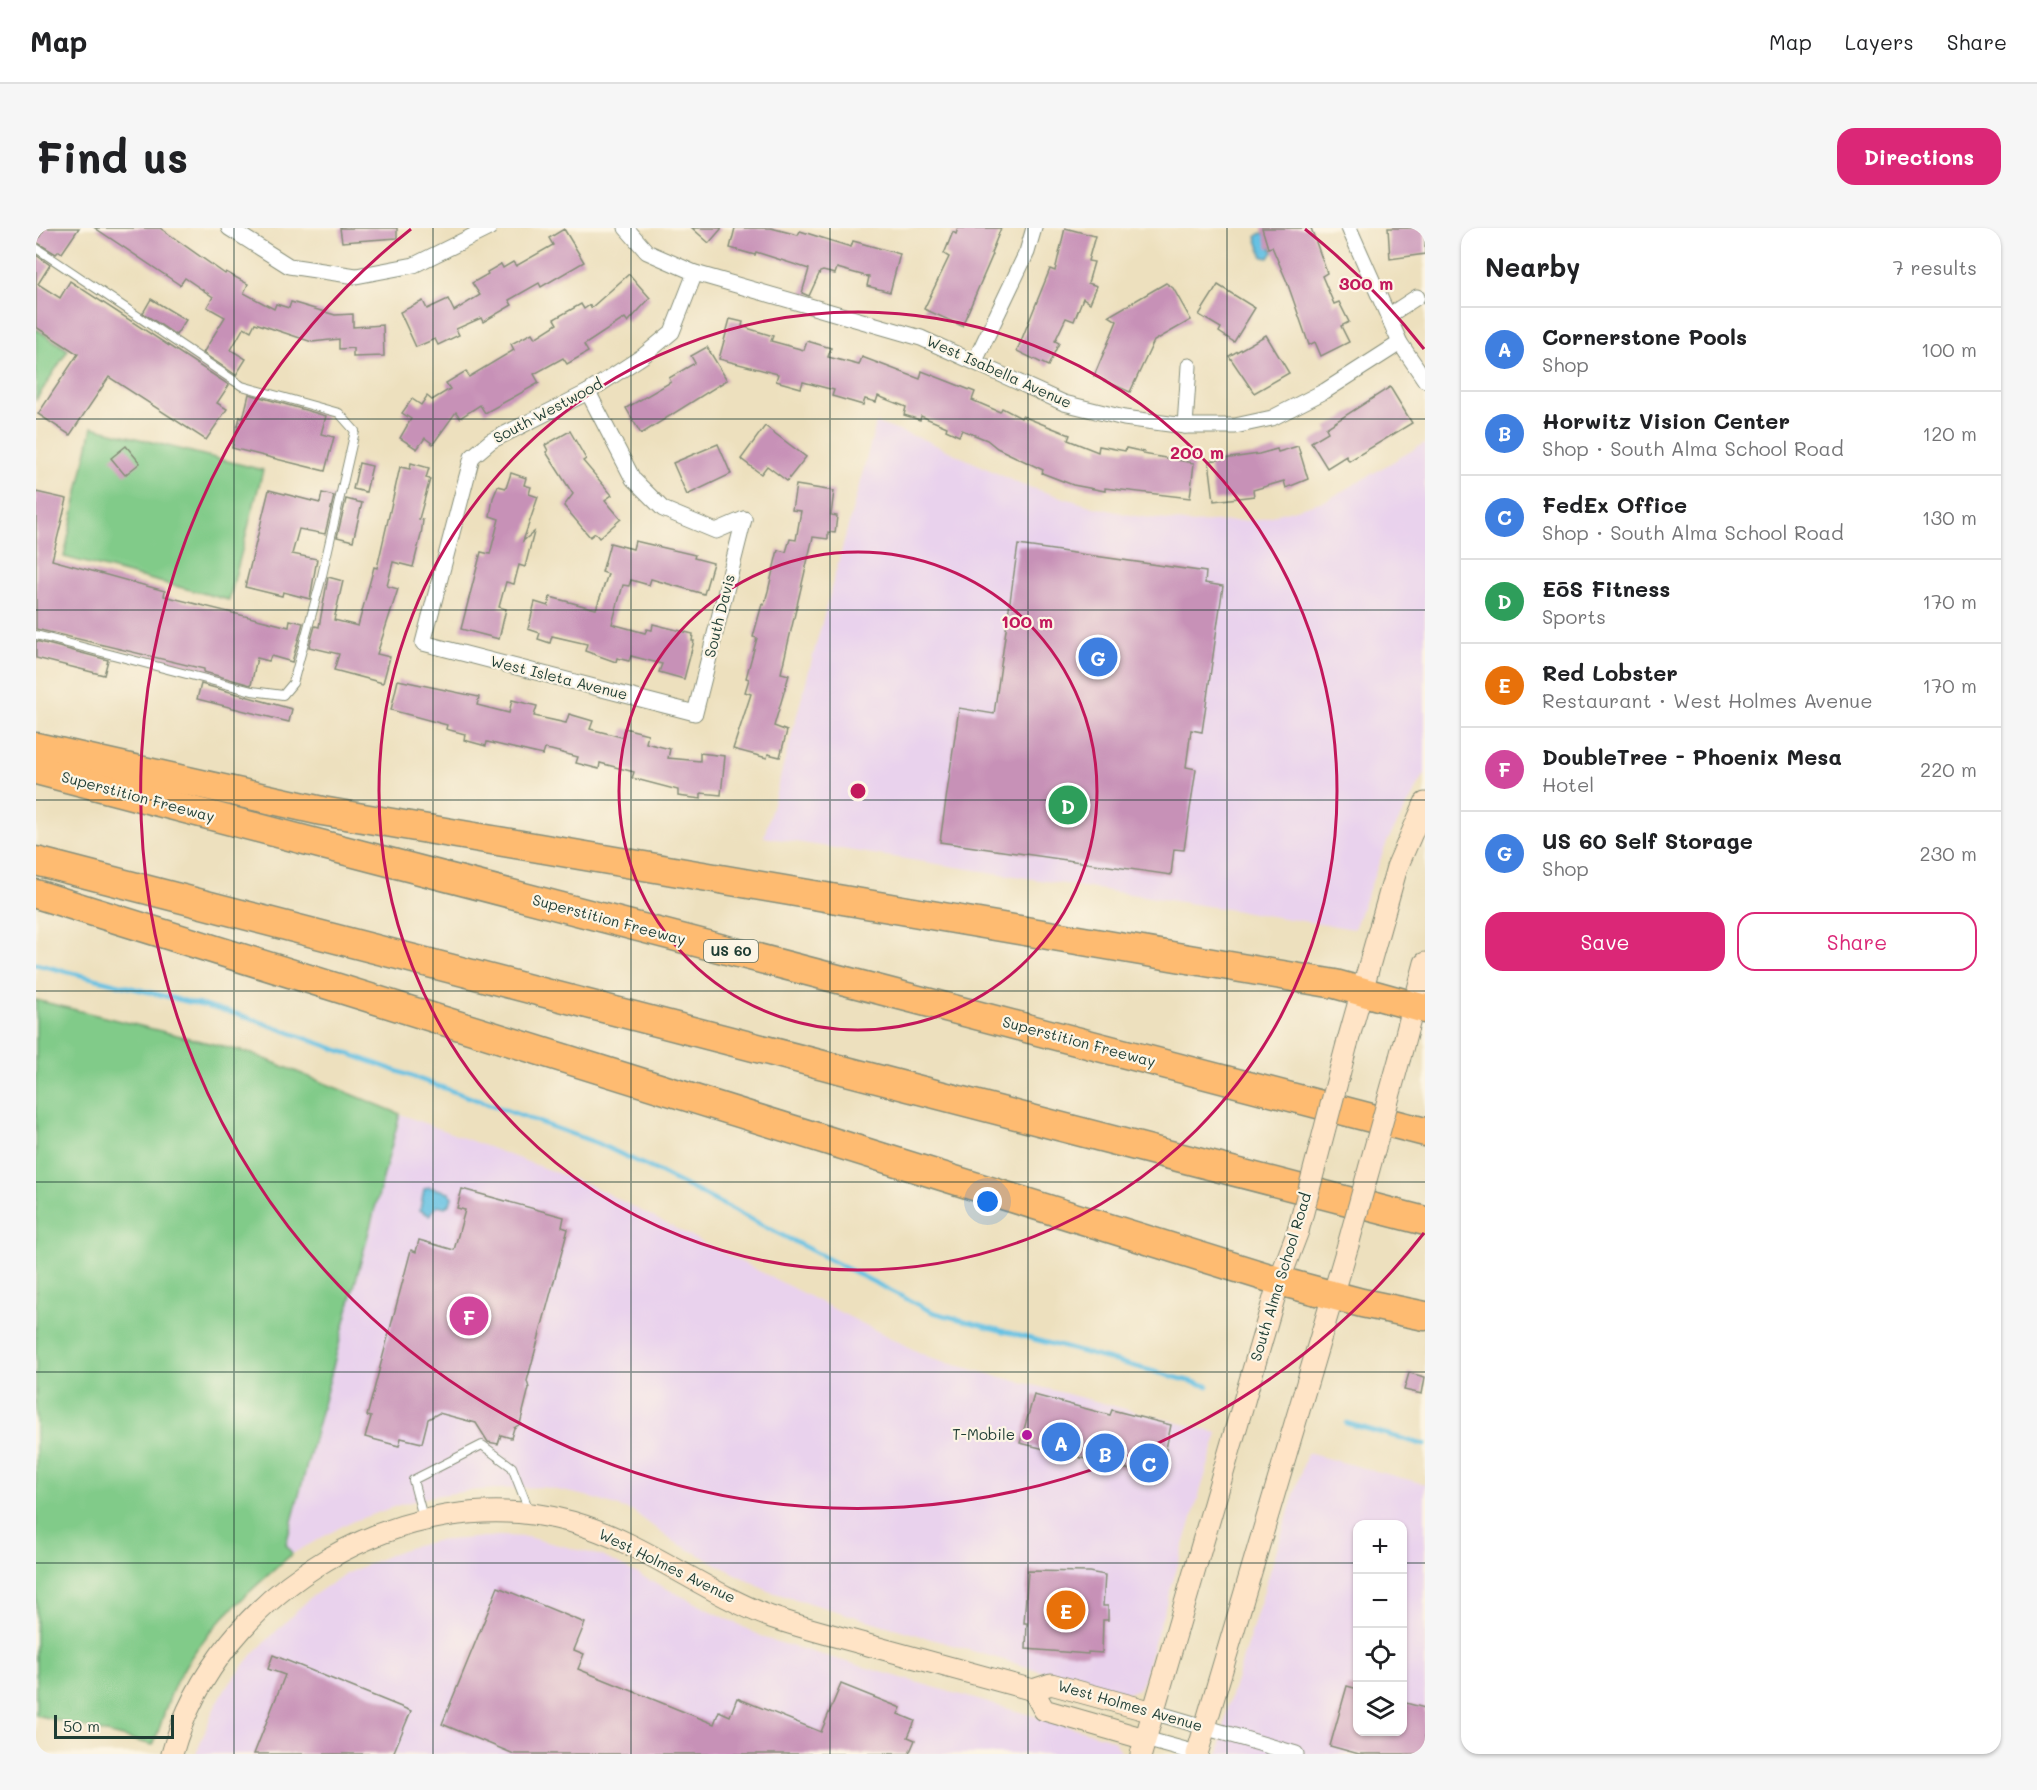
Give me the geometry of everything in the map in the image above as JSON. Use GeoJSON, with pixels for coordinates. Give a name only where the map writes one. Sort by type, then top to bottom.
{"type":"FeatureCollection","features":[{"type":"Feature","properties":{"kind":"highway"},"geometry":{"type":"LineString","coordinates":[[36,747],[322,811],[1324,982],[1419,1007]]}},
{"type":"Feature","properties":{"kind":"highway","name":"Superstition Freeway"},"geometry":{"type":"LineString","coordinates":[[36,770],[1425,1132]]}},
{"type":"Feature","properties":{"kind":"highway"},"geometry":{"type":"LineString","coordinates":[[36,861],[1425,1221]]}},
{"type":"Feature","properties":{"kind":"highway"},"geometry":{"type":"LineString","coordinates":[[36,894],[1279,1281],[1425,1316]]}},
{"type":"Feature","properties":{"kind":"main road","name":"South Alma School Road"},"geometry":{"type":"LineString","coordinates":[[1143,1746],[1279,1281],[1298,1232],[1360,992],[1397,867],[1425,802]]}},
{"type":"Feature","properties":{"kind":"main road"},"geometry":{"type":"LineString","coordinates":[[1198,1754],[1335,1295],[1400,1057],[1419,1007],[1425,963]]}},
{"type":"Feature","properties":{"kind":"main road","name":"West Holmes Avenue"},"geometry":{"type":"LineString","coordinates":[[172,1754],[187,1711],[203,1682],[240,1633],[309,1570],[357,1542],[424,1521],[467,1514],[530,1515],[573,1522],[621,1541],[772,1617],[1033,1690],[1051,1684],[1152,1712]]}},
{"type":"Feature","properties":{"kind":"main road","name":"West Holmes Avenue"},"geometry":{"type":"LineString","coordinates":[[1033,1690],[1044,1710],[1143,1746]]}},
{"type":"Feature","properties":{"kind":"street"},"geometry":{"type":"LineString","coordinates":[[229,228],[289,266],[356,276],[414,266],[489,228]]}},
{"type":"Feature","properties":{"kind":"street","name":"West Isabella Avenue"},"geometry":{"type":"LineString","coordinates":[[626,228],[646,252],[695,273],[921,338],[1064,403],[1124,418],[1185,426],[1234,426],[1272,418],[1325,391],[1400,343]]}},
{"type":"Feature","properties":{"kind":"street"},"geometry":{"type":"LineString","coordinates":[[975,361],[1026,252],[1034,228]]}},
{"type":"Feature","properties":{"kind":"street"},"geometry":{"type":"LineString","coordinates":[[1349,228],[1400,343],[1425,380]]}},
{"type":"Feature","properties":{"kind":"street","name":"South Westwood"},"geometry":{"type":"LineString","coordinates":[[423,644],[471,458],[491,441],[588,392],[643,356],[672,332],[695,273]]}},
{"type":"Feature","properties":{"kind":"street"},"geometry":{"type":"LineString","coordinates":[[1388,316],[1417,297]]}},
{"type":"Feature","properties":{"kind":"street"},"geometry":{"type":"LineString","coordinates":[[1185,426],[1190,366]]}},
{"type":"Feature","properties":{"kind":"street","name":"South Davis"},"geometry":{"type":"LineString","coordinates":[[588,392],[633,478],[663,509],[716,531],[744,519],[695,713]]}},
{"type":"Feature","properties":{"kind":"street","name":"West Isleta Avenue"},"geometry":{"type":"LineString","coordinates":[[423,644],[695,713]]}},
{"type":"Feature","properties":{"kind":"street","name":"West Holmes Avenue"},"geometry":{"type":"LineString","coordinates":[[1152,1712],[1296,1754]]}},
{"type":"Feature","properties":{"kind":"street","name":"West Holmes Avenue"},"geometry":{"type":"LineString","coordinates":[[1143,1746],[1198,1754]]}},
{"type":"Feature","properties":{"kind":"lane"},"geometry":{"type":"LineString","coordinates":[[36,248],[242,386],[339,413],[355,431],[318,590],[293,683],[284,695],[252,691],[36,635]]}},
{"type":"Feature","properties":{"kind":"lane"},"geometry":{"type":"LineString","coordinates":[[424,1521],[413,1480],[482,1445],[512,1467],[530,1515]]}},
{"type":"Feature","properties":{"kind":"shaded area"},"geometry":{"type":"Polygon","coordinates":[[[876,423],[925,440],[1022,485],[1094,507],[1135,516],[1191,523],[1257,520],[1327,500],[1425,443],[1425,774],[1387,842],[1354,929],[764,837],[876,423]]]}},
{"type":"Feature","properties":{"kind":"shaded area"},"geometry":{"type":"Polygon","coordinates":[[[400,1114],[592,1186],[932,1359],[1218,1433],[1143,1680],[1138,1689],[1125,1694],[1116,1693],[768,1591],[671,1540],[634,1512],[586,1496],[543,1487],[477,1490],[433,1496],[399,1505],[348,1523],[292,1554],[286,1544],[400,1114]]]}},
{"type":"Feature","properties":{"kind":"shaded area"},"geometry":{"type":"Polygon","coordinates":[[[1307,1453],[1425,1484],[1425,1754],[1219,1754],[1228,1706],[1307,1453]]]}},
{"type":"Feature","properties":{"kind":"shaded area"},"geometry":{"type":"Polygon","coordinates":[[[500,1536],[527,1537],[602,1556],[767,1639],[1106,1737],[1115,1741],[1122,1754],[196,1754],[214,1709],[225,1689],[254,1653],[311,1597],[345,1574],[401,1550],[434,1541],[500,1536]]]}},
{"type":"Feature","properties":{"kind":"green space"},"geometry":{"type":"Polygon","coordinates":[[[36,329],[68,350],[36,400],[36,329]]]}},
{"type":"Feature","properties":{"kind":"green space"},"geometry":{"type":"Polygon","coordinates":[[[92,427],[263,470],[229,600],[64,557],[92,427]]]}},
{"type":"Feature","properties":{"kind":"green space"},"geometry":{"type":"Polygon","coordinates":[[[36,1000],[253,1054],[400,1114],[286,1544],[292,1554],[214,1627],[188,1661],[170,1696],[153,1745],[36,1715],[36,1000]]]}},
{"type":"Feature","properties":{"kind":"water"},"geometry":{"type":"Polygon","coordinates":[[[1261,233],[1265,234],[1273,252],[1269,258],[1263,257],[1256,237],[1261,233]]]}},
{"type":"Feature","properties":{"kind":"water"},"geometry":{"type":"Polygon","coordinates":[[[429,1187],[449,1192],[452,1197],[450,1204],[445,1207],[438,1205],[429,1215],[420,1210],[424,1189],[429,1187]]]}},
{"type":"Feature","properties":{"kind":"building"},"geometry":{"type":"Polygon","coordinates":[[[45,228],[79,228],[62,253],[59,251],[56,254],[36,242],[45,228]]]}},
{"type":"Feature","properties":{"kind":"building"},"geometry":{"type":"Polygon","coordinates":[[[95,228],[160,228],[225,274],[226,272],[248,284],[244,293],[274,309],[276,304],[289,308],[291,302],[335,315],[353,314],[353,327],[383,325],[384,356],[353,357],[353,348],[339,349],[339,339],[312,342],[255,323],[251,331],[244,327],[231,350],[246,359],[236,375],[203,353],[225,317],[207,307],[213,297],[185,278],[180,285],[95,228]]]}},
{"type":"Feature","properties":{"kind":"building"},"geometry":{"type":"Polygon","coordinates":[[[340,228],[397,228],[397,238],[342,242],[340,228]]]}},
{"type":"Feature","properties":{"kind":"building"},"geometry":{"type":"Polygon","coordinates":[[[692,228],[722,228],[709,243],[692,228]]]}},
{"type":"Feature","properties":{"kind":"building"},"geometry":{"type":"Polygon","coordinates":[[[735,228],[771,228],[798,235],[800,231],[851,247],[853,241],[900,254],[890,292],[867,286],[869,277],[837,268],[835,274],[820,272],[809,296],[802,293],[809,269],[756,252],[755,255],[730,248],[735,228]]]}},
{"type":"Feature","properties":{"kind":"building"},"geometry":{"type":"Polygon","coordinates":[[[958,228],[1001,228],[991,253],[993,254],[962,326],[924,309],[949,257],[944,254],[953,232],[956,234],[958,228]]]}},
{"type":"Feature","properties":{"kind":"building"},"geometry":{"type":"Polygon","coordinates":[[[1065,228],[1095,236],[1088,261],[1094,262],[1088,283],[1097,286],[1090,303],[1083,298],[1074,321],[1066,318],[1055,341],[1059,343],[1048,366],[1017,351],[1050,269],[1055,271],[1065,228]]]}},
{"type":"Feature","properties":{"kind":"building"},"geometry":{"type":"Polygon","coordinates":[[[1262,228],[1311,228],[1327,273],[1322,276],[1334,304],[1339,302],[1349,322],[1341,326],[1349,342],[1321,356],[1315,342],[1309,345],[1287,282],[1272,247],[1268,248],[1262,228]]]}},
{"type":"Feature","properties":{"kind":"building"},"geometry":{"type":"Polygon","coordinates":[[[1388,228],[1425,228],[1425,254],[1390,259],[1388,228]]]}},
{"type":"Feature","properties":{"kind":"building"},"geometry":{"type":"Polygon","coordinates":[[[564,229],[584,262],[541,287],[539,283],[509,300],[512,305],[483,322],[481,318],[456,329],[459,335],[438,345],[435,339],[416,347],[400,312],[423,301],[427,309],[448,299],[454,311],[480,295],[472,283],[501,264],[503,268],[513,262],[516,266],[553,245],[549,238],[564,229]]]}},
{"type":"Feature","properties":{"kind":"building"},"geometry":{"type":"Polygon","coordinates":[[[36,255],[50,265],[38,284],[60,298],[70,281],[229,385],[217,403],[227,409],[206,440],[109,377],[70,435],[38,414],[78,354],[36,327],[36,255]]]}},
{"type":"Feature","properties":{"kind":"building"},"geometry":{"type":"Polygon","coordinates":[[[629,274],[650,298],[628,322],[625,318],[584,345],[588,352],[567,364],[563,358],[534,374],[539,383],[485,413],[480,405],[460,418],[456,412],[433,444],[425,438],[417,449],[400,438],[411,419],[402,413],[412,399],[421,405],[427,396],[432,400],[450,389],[446,383],[466,371],[469,377],[514,350],[511,344],[532,333],[535,338],[557,324],[554,319],[581,304],[584,309],[590,305],[591,308],[629,274]]]}},
{"type":"Feature","properties":{"kind":"building"},"geometry":{"type":"Polygon","coordinates":[[[1166,283],[1173,288],[1191,320],[1154,341],[1130,392],[1094,376],[1117,321],[1109,316],[1166,283]]]}},
{"type":"Feature","properties":{"kind":"building"},"geometry":{"type":"Polygon","coordinates":[[[1218,285],[1255,308],[1234,342],[1219,332],[1221,328],[1199,315],[1218,285]]]}},
{"type":"Feature","properties":{"kind":"building"},"geometry":{"type":"Polygon","coordinates":[[[151,299],[186,320],[176,335],[143,313],[151,299]]]}},
{"type":"Feature","properties":{"kind":"building"},"geometry":{"type":"Polygon","coordinates":[[[730,319],[743,322],[742,326],[773,336],[771,341],[804,350],[807,341],[831,348],[828,357],[859,365],[862,357],[920,379],[922,371],[975,392],[972,400],[1000,412],[1002,408],[1021,418],[1022,416],[1070,435],[1068,440],[1098,452],[1099,446],[1125,451],[1126,448],[1144,452],[1143,454],[1194,463],[1190,498],[1105,488],[1105,491],[1073,485],[1042,473],[1043,470],[997,448],[987,440],[962,430],[959,436],[946,430],[947,427],[921,416],[920,420],[904,415],[906,407],[878,396],[876,402],[865,399],[863,405],[832,396],[834,390],[803,382],[801,388],[776,381],[778,374],[719,359],[730,319]]]}},
{"type":"Feature","properties":{"kind":"building"},"geometry":{"type":"Polygon","coordinates":[[[1266,335],[1289,373],[1254,393],[1229,356],[1266,335]]]}},
{"type":"Feature","properties":{"kind":"building"},"geometry":{"type":"Polygon","coordinates":[[[707,347],[727,380],[641,434],[626,408],[671,382],[669,378],[695,363],[691,356],[707,347]]]}},
{"type":"Feature","properties":{"kind":"building"},"geometry":{"type":"Polygon","coordinates":[[[1390,387],[1412,423],[1349,461],[1346,456],[1327,468],[1311,442],[1328,432],[1326,428],[1390,387]]]}},
{"type":"Feature","properties":{"kind":"building"},"geometry":{"type":"Polygon","coordinates":[[[249,394],[326,416],[321,434],[334,437],[325,471],[232,448],[249,394]]]}},
{"type":"Feature","properties":{"kind":"building"},"geometry":{"type":"Polygon","coordinates":[[[765,426],[806,457],[787,481],[767,466],[761,474],[741,459],[765,426]]]}},
{"type":"Feature","properties":{"kind":"building"},"geometry":{"type":"Polygon","coordinates":[[[570,431],[586,459],[583,461],[612,495],[605,500],[621,519],[599,538],[595,533],[590,537],[564,506],[573,494],[546,452],[548,451],[545,445],[570,431]]]}},
{"type":"Feature","properties":{"kind":"building"},"geometry":{"type":"Polygon","coordinates":[[[718,444],[731,474],[687,495],[673,463],[718,444]]]}},
{"type":"Feature","properties":{"kind":"building"},"geometry":{"type":"Polygon","coordinates":[[[126,446],[140,463],[125,475],[111,458],[126,446]]]}},
{"type":"Feature","properties":{"kind":"building"},"geometry":{"type":"Polygon","coordinates":[[[1298,446],[1308,479],[1286,488],[1284,481],[1253,490],[1254,496],[1214,501],[1209,461],[1277,449],[1278,452],[1298,446]]]}},
{"type":"Feature","properties":{"kind":"building"},"geometry":{"type":"Polygon","coordinates":[[[359,463],[372,466],[366,492],[353,489],[359,463]]]}},
{"type":"Feature","properties":{"kind":"building"},"geometry":{"type":"Polygon","coordinates":[[[411,463],[429,468],[426,478],[430,479],[419,519],[423,520],[413,567],[393,562],[387,586],[398,589],[377,654],[390,657],[383,683],[334,670],[339,654],[309,647],[315,626],[319,627],[328,577],[343,581],[334,620],[358,626],[374,567],[377,568],[400,467],[410,469],[411,463]]]}},
{"type":"Feature","properties":{"kind":"building"},"geometry":{"type":"Polygon","coordinates":[[[511,473],[526,478],[524,485],[531,487],[529,494],[538,497],[523,541],[534,532],[525,567],[519,565],[514,584],[506,582],[499,607],[506,609],[499,639],[461,629],[481,552],[490,554],[499,519],[490,516],[493,498],[498,486],[506,488],[511,473]]]}},
{"type":"Feature","properties":{"kind":"building"},"geometry":{"type":"Polygon","coordinates":[[[796,485],[834,491],[831,515],[837,516],[835,533],[828,532],[828,539],[813,537],[781,673],[789,675],[774,726],[787,731],[780,757],[768,754],[767,758],[733,749],[751,694],[745,692],[749,679],[746,678],[757,638],[753,637],[778,550],[786,552],[790,539],[796,540],[801,511],[792,510],[796,485]]]}},
{"type":"Feature","properties":{"kind":"building"},"geometry":{"type":"Polygon","coordinates":[[[269,490],[320,503],[322,493],[334,496],[325,534],[299,529],[292,554],[317,559],[310,599],[283,592],[282,596],[245,587],[269,490]]]}},
{"type":"Feature","properties":{"kind":"building"},"geometry":{"type":"Polygon","coordinates":[[[36,492],[67,499],[52,560],[165,591],[164,596],[289,627],[290,620],[303,623],[292,662],[271,656],[269,661],[257,658],[251,685],[204,672],[204,669],[36,629],[36,492]]]}},
{"type":"Feature","properties":{"kind":"building"},"geometry":{"type":"Polygon","coordinates":[[[346,499],[362,503],[353,541],[337,537],[346,499]]]}},
{"type":"Feature","properties":{"kind":"building"},"geometry":{"type":"Polygon","coordinates":[[[635,541],[695,555],[694,558],[713,563],[704,594],[651,579],[649,585],[631,580],[629,586],[623,585],[612,624],[645,633],[647,629],[652,630],[653,624],[693,634],[692,641],[694,641],[684,679],[659,672],[662,664],[631,656],[629,661],[617,658],[616,662],[585,651],[587,644],[552,636],[550,643],[538,639],[540,633],[528,629],[535,602],[548,606],[550,597],[596,609],[608,574],[602,572],[610,543],[633,549],[635,541]]]}},
{"type":"Feature","properties":{"kind":"building"},"geometry":{"type":"Polygon","coordinates":[[[1018,545],[1206,572],[1205,583],[1223,586],[1202,732],[1191,730],[1186,767],[1196,769],[1184,850],[1174,849],[1171,875],[940,842],[959,708],[994,714],[1018,545]]]}},
{"type":"Feature","properties":{"kind":"building"},"geometry":{"type":"Polygon","coordinates":[[[36,641],[108,660],[104,675],[36,658],[36,641]]]}},
{"type":"Feature","properties":{"kind":"building"},"geometry":{"type":"Polygon","coordinates":[[[398,680],[479,697],[477,705],[509,713],[512,700],[537,706],[534,716],[566,723],[569,714],[593,721],[590,729],[622,737],[624,728],[648,734],[646,743],[670,749],[668,758],[700,761],[700,753],[725,756],[721,795],[701,793],[701,799],[678,796],[678,790],[632,778],[634,772],[600,763],[599,769],[576,763],[578,757],[545,749],[543,755],[487,742],[486,746],[464,740],[465,734],[446,729],[447,725],[391,710],[398,680]]]}},
{"type":"Feature","properties":{"kind":"building"},"geometry":{"type":"Polygon","coordinates":[[[201,684],[292,709],[289,722],[197,699],[201,684]]]}},
{"type":"Feature","properties":{"kind":"building"},"geometry":{"type":"Polygon","coordinates":[[[462,1189],[564,1217],[562,1227],[568,1229],[527,1381],[529,1388],[520,1424],[514,1428],[511,1438],[501,1435],[498,1444],[488,1442],[476,1423],[439,1413],[428,1419],[422,1443],[401,1438],[399,1446],[365,1437],[371,1417],[367,1416],[411,1250],[416,1252],[419,1240],[454,1250],[465,1210],[457,1208],[462,1189]]]}},
{"type":"Feature","properties":{"kind":"building"},"geometry":{"type":"Polygon","coordinates":[[[1409,1373],[1425,1377],[1422,1394],[1404,1390],[1409,1373]]]}},
{"type":"Feature","properties":{"kind":"building"},"geometry":{"type":"Polygon","coordinates":[[[1034,1395],[1110,1415],[1112,1410],[1171,1425],[1160,1477],[1020,1443],[1034,1395]]]}},
{"type":"Feature","properties":{"kind":"building"},"geometry":{"type":"Polygon","coordinates":[[[1028,1571],[1089,1572],[1105,1575],[1103,1606],[1108,1606],[1108,1620],[1103,1620],[1102,1653],[1026,1649],[1027,1623],[1024,1623],[1028,1571]]]}},
{"type":"Feature","properties":{"kind":"building"},"geometry":{"type":"Polygon","coordinates":[[[498,1587],[585,1623],[574,1650],[584,1654],[578,1669],[714,1724],[719,1711],[730,1716],[737,1698],[821,1732],[841,1684],[901,1708],[898,1714],[915,1721],[908,1737],[915,1740],[909,1754],[514,1754],[442,1724],[498,1587]]]}},
{"type":"Feature","properties":{"kind":"building"},"geometry":{"type":"Polygon","coordinates":[[[273,1655],[411,1711],[393,1754],[254,1754],[285,1675],[268,1669],[273,1655]]]}},
{"type":"Feature","properties":{"kind":"building"},"geometry":{"type":"Polygon","coordinates":[[[1347,1686],[1353,1688],[1353,1736],[1407,1736],[1407,1703],[1425,1708],[1425,1754],[1359,1754],[1330,1746],[1347,1686]]]}},
{"type":"Feature","properties":{"kind":"waterway"},"geometry":{"type":"LineString","coordinates":[[36,964],[241,1015],[597,1143],[653,1169],[932,1312],[1208,1386]]}},
{"type":"Feature","properties":{"kind":"waterway"},"geometry":{"type":"LineString","coordinates":[[1346,1423],[1425,1445]]}},
{"type":"Feature","properties":{"kind":"place","name":"US 60 Self Storage"},"geometry":{"type":"Point","coordinates":[1098,657]}},
{"type":"Feature","properties":{"kind":"place","name":"EōS Fitness"},"geometry":{"type":"Point","coordinates":[1068,805]}},
{"type":"Feature","properties":{"kind":"place","name":"DoubleTree - Phoenix Mesa"},"geometry":{"type":"Point","coordinates":[469,1316]}},
{"type":"Feature","properties":{"kind":"place","name":"T-Mobile"},"geometry":{"type":"Point","coordinates":[1027,1435]}},
{"type":"Feature","properties":{"kind":"place","name":"Cornerstone Pools"},"geometry":{"type":"Point","coordinates":[1061,1442]}},
{"type":"Feature","properties":{"kind":"place","name":"Horwitz Vision Center"},"geometry":{"type":"Point","coordinates":[1105,1453]}},
{"type":"Feature","properties":{"kind":"place","name":"FedEx Office"},"geometry":{"type":"Point","coordinates":[1149,1463]}},
{"type":"Feature","properties":{"kind":"place","name":"Red Lobster"},"geometry":{"type":"Point","coordinates":[1066,1610]}}]}
